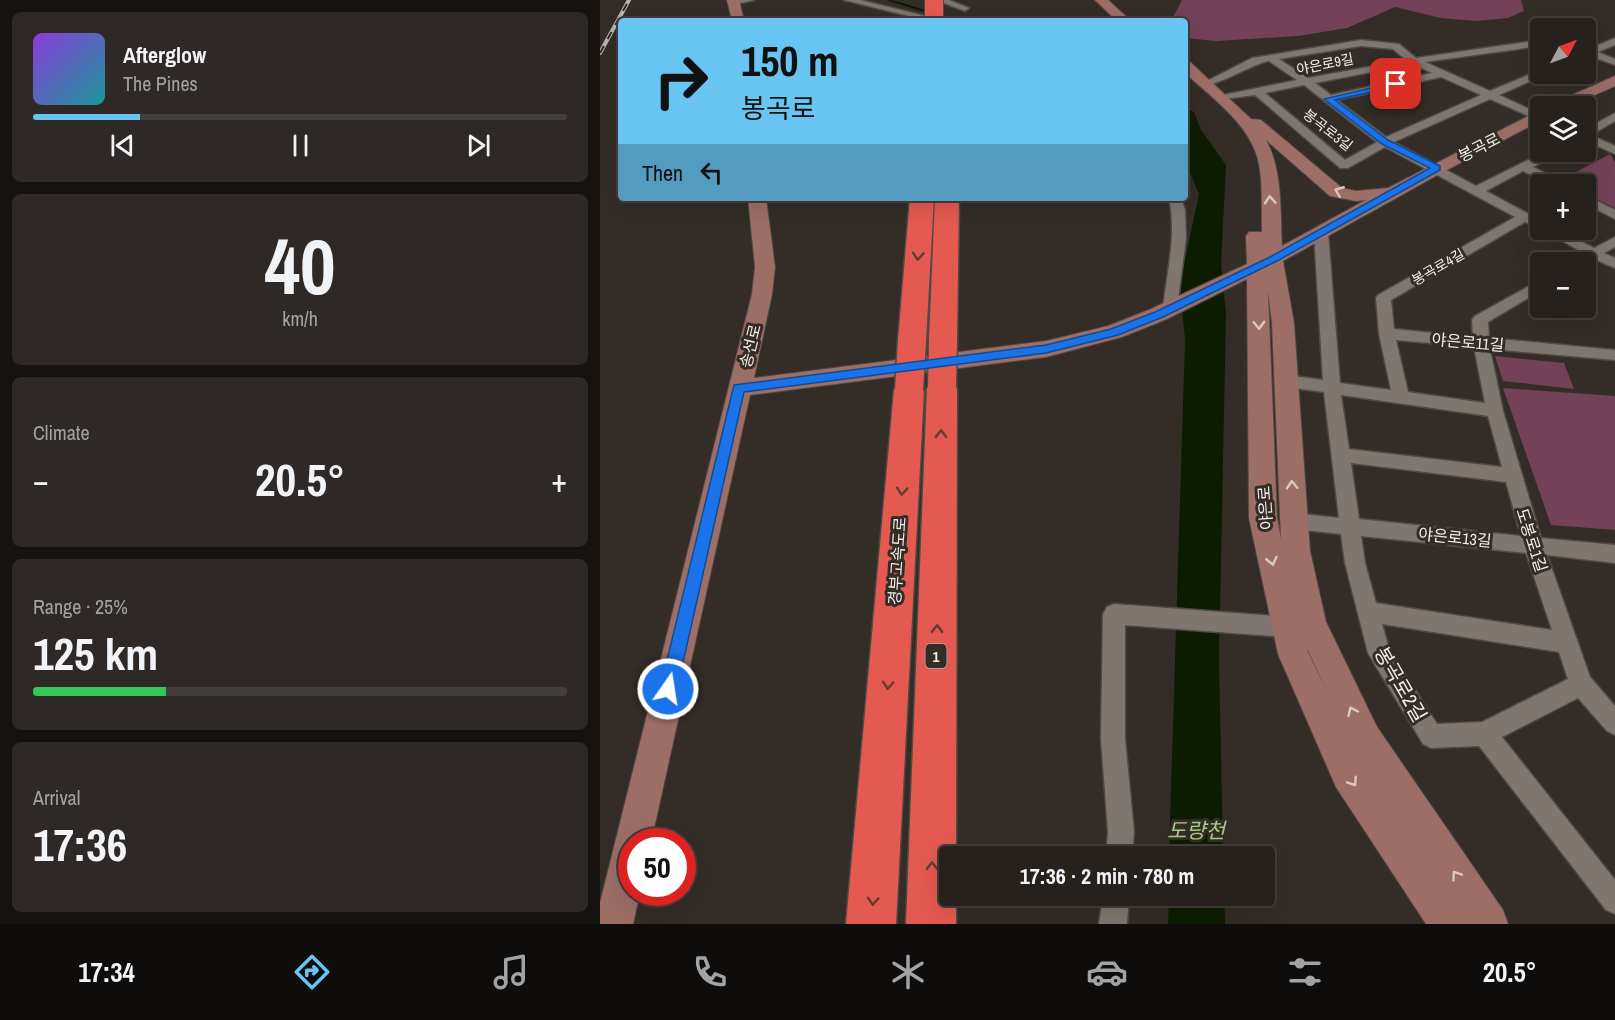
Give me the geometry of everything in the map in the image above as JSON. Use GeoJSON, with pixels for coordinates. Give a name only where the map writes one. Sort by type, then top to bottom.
{"type":"FeatureCollection","features":[{"type":"Feature","properties":{"kind":"highway"},"geometry":{"type":"LineString","coordinates":[[934,0],[934,18]]}},
{"type":"Feature","properties":{"kind":"highway"},"geometry":{"type":"LineString","coordinates":[[953,18],[959,4]]}},
{"type":"Feature","properties":{"kind":"highway","name":"경부고속도로"},"geometry":{"type":"LineString","coordinates":[[922,201],[912,341],[926,389],[931,924]]}},
{"type":"Feature","properties":{"kind":"highway","name":"경부고속도로"},"geometry":{"type":"LineString","coordinates":[[871,924],[926,389],[943,341],[947,201]]}},
{"type":"Feature","properties":{"kind":"main road"},"geometry":{"type":"LineString","coordinates":[[1101,0],[1122,18]]}},
{"type":"Feature","properties":{"kind":"main road"},"geometry":{"type":"LineString","coordinates":[[1112,0],[1132,18]]}},
{"type":"Feature","properties":{"kind":"main road"},"geometry":{"type":"LineString","coordinates":[[733,1],[737,18]]}},
{"type":"Feature","properties":{"kind":"main road","name":"야은로"},"geometry":{"type":"LineString","coordinates":[[1188,68],[1250,127],[1264,152],[1268,169],[1254,268],[1283,323],[1296,551],[1311,623],[1365,739],[1489,924]]}},
{"type":"Feature","properties":{"kind":"main road","name":"야은로"},"geometry":{"type":"LineString","coordinates":[[1188,77],[1223,107],[1240,126],[1251,148],[1255,184],[1254,268],[1263,518],[1293,654],[1348,775],[1449,924]]}},
{"type":"Feature","properties":{"kind":"main road"},"geometry":{"type":"LineString","coordinates":[[1581,96],[1615,80]]}},
{"type":"Feature","properties":{"kind":"main road"},"geometry":{"type":"LineString","coordinates":[[1222,98],[1336,192],[1356,196],[1396,190]]}},
{"type":"Feature","properties":{"kind":"main road","name":"봉곡로"},"geometry":{"type":"LineString","coordinates":[[739,388],[1046,349],[1114,332],[1254,268],[1321,234],[1437,168],[1530,121]]}},
{"type":"Feature","properties":{"kind":"main road","name":"송선로"},"geometry":{"type":"LineString","coordinates":[[636,828],[762,294],[765,267],[756,201]]}},
{"type":"Feature","properties":{"kind":"main road"},"geometry":{"type":"LineString","coordinates":[[614,924],[618,906]]}},
{"type":"Feature","properties":{"kind":"street"},"geometry":{"type":"LineString","coordinates":[[733,1],[750,0]]}},
{"type":"Feature","properties":{"kind":"street"},"geometry":{"type":"LineString","coordinates":[[848,0],[928,18]]}},
{"type":"Feature","properties":{"kind":"street"},"geometry":{"type":"LineString","coordinates":[[940,0],[959,4]]}},
{"type":"Feature","properties":{"kind":"street"},"geometry":{"type":"LineString","coordinates":[[1596,48],[1615,41]]}},
{"type":"Feature","properties":{"kind":"street"},"geometry":{"type":"LineString","coordinates":[[1206,84],[1256,60],[1361,43],[1396,46],[1414,61],[1530,112]]}},
{"type":"Feature","properties":{"kind":"street","name":"야은로9길"},"geometry":{"type":"LineString","coordinates":[[1222,98],[1414,61],[1530,44]]}},
{"type":"Feature","properties":{"kind":"street"},"geometry":{"type":"LineString","coordinates":[[1596,55],[1615,62]]}},
{"type":"Feature","properties":{"kind":"street","name":"봉곡로3길"},"geometry":{"type":"LineString","coordinates":[[1271,58],[1385,142],[1437,168]]}},
{"type":"Feature","properties":{"kind":"street","name":"봉곡로3길"},"geometry":{"type":"LineString","coordinates":[[1329,99],[1441,74]]}},
{"type":"Feature","properties":{"kind":"street","name":"봉곡로3길"},"geometry":{"type":"LineString","coordinates":[[1257,91],[1344,165],[1385,142],[1530,77]]}},
{"type":"Feature","properties":{"kind":"street"},"geometry":{"type":"LineString","coordinates":[[1596,128],[1615,116]]}},
{"type":"Feature","properties":{"kind":"street"},"geometry":{"type":"LineString","coordinates":[[1596,140],[1615,150]]}},
{"type":"Feature","properties":{"kind":"street"},"geometry":{"type":"LineString","coordinates":[[1476,191],[1533,162]]}},
{"type":"Feature","properties":{"kind":"street"},"geometry":{"type":"LineString","coordinates":[[1524,167],[1538,174]]}},
{"type":"Feature","properties":{"kind":"street"},"geometry":{"type":"LineString","coordinates":[[1437,168],[1530,220]]}},
{"type":"Feature","properties":{"kind":"street"},"geometry":{"type":"LineString","coordinates":[[1170,308],[1179,224],[1177,201]]}},
{"type":"Feature","properties":{"kind":"street"},"geometry":{"type":"LineString","coordinates":[[1596,205],[1615,215]]}},
{"type":"Feature","properties":{"kind":"street","name":"봉곡로4길"},"geometry":{"type":"LineString","coordinates":[[1387,334],[1383,298],[1524,217]]}},
{"type":"Feature","properties":{"kind":"street","name":"봉곡로2길"},"geometry":{"type":"LineString","coordinates":[[1321,234],[1332,388],[1348,527],[1355,563],[1379,653],[1431,736],[1485,734],[1581,684]]}},
{"type":"Feature","properties":{"kind":"street"},"geometry":{"type":"LineString","coordinates":[[1569,240],[1593,252]]}},
{"type":"Feature","properties":{"kind":"street"},"geometry":{"type":"LineString","coordinates":[[1596,252],[1615,241]]}},
{"type":"Feature","properties":{"kind":"street"},"geometry":{"type":"LineString","coordinates":[[1596,254],[1615,264]]}},
{"type":"Feature","properties":{"kind":"street"},"geometry":{"type":"LineString","coordinates":[[1481,344],[1480,320],[1530,291]]}},
{"type":"Feature","properties":{"kind":"street"},"geometry":{"type":"LineString","coordinates":[[1387,334],[1401,398]]}},
{"type":"Feature","properties":{"kind":"street","name":"야은로11길"},"geometry":{"type":"LineString","coordinates":[[1387,334],[1615,355]]}},
{"type":"Feature","properties":{"kind":"street","name":"도봉로1길"},"geometry":{"type":"LineString","coordinates":[[1481,344],[1495,411],[1533,545],[1581,684],[1615,723]]}},
{"type":"Feature","properties":{"kind":"street"},"geometry":{"type":"LineString","coordinates":[[1286,381],[1495,411]]}},
{"type":"Feature","properties":{"kind":"street"},"geometry":{"type":"LineString","coordinates":[[1340,455],[1513,476]]}},
{"type":"Feature","properties":{"kind":"street","name":"야은로13길"},"geometry":{"type":"LineString","coordinates":[[1294,521],[1615,554]]}},
{"type":"Feature","properties":{"kind":"street"},"geometry":{"type":"LineString","coordinates":[[1369,612],[1567,643]]}},
{"type":"Feature","properties":{"kind":"street"},"geometry":{"type":"LineString","coordinates":[[1120,846],[1121,832],[1113,739],[1114,614],[1287,627]]}},
{"type":"Feature","properties":{"kind":"street"},"geometry":{"type":"LineString","coordinates":[[1485,734],[1615,901]]}},
{"type":"Feature","properties":{"kind":"street"},"geometry":{"type":"LineString","coordinates":[[1113,924],[1115,906]]}},
{"type":"Feature","properties":{"kind":"shaded area"},"geometry":{"type":"Polygon","coordinates":[[[1182,0],[1521,0],[1524,11],[1508,18],[1476,21],[1441,18],[1395,7],[1347,28],[1298,36],[1216,41],[1188,38],[1188,18],[1173,18],[1182,0]]]}},
{"type":"Feature","properties":{"kind":"shaded area"},"geometry":{"type":"Polygon","coordinates":[[[1610,154],[1615,162],[1615,208],[1596,199],[1596,174],[1572,174],[1610,154]]]}},
{"type":"Feature","properties":{"kind":"shaded area"},"geometry":{"type":"Polygon","coordinates":[[[1495,356],[1564,363],[1574,389],[1503,381],[1495,356]]]}},
{"type":"Feature","properties":{"kind":"shaded area"},"geometry":{"type":"Polygon","coordinates":[[[1503,388],[1615,396],[1615,530],[1551,525],[1503,388]]]}},
{"type":"Feature","properties":{"kind":"water","name":"도량천"},"geometry":{"type":"Polygon","coordinates":[[[1188,109],[1194,112],[1201,130],[1226,165],[1221,263],[1226,314],[1219,659],[1223,846],[1169,846],[1185,340],[1180,284],[1199,194],[1188,168],[1188,109]]]}},
{"type":"Feature","properties":{"kind":"water"},"geometry":{"type":"Polygon","coordinates":[[[1169,906],[1224,906],[1225,924],[1168,924],[1169,906]]]}},
{"type":"Feature","properties":{"kind":"waterway"},"geometry":{"type":"LineString","coordinates":[[889,0],[928,12]]}},
{"type":"Feature","properties":{"kind":"waterway"},"geometry":{"type":"LineString","coordinates":[[939,16],[945,18]]}},
{"type":"Feature","properties":{"kind":"railway"},"geometry":{"type":"LineString","coordinates":[[619,18],[629,0]]}},
{"type":"Feature","properties":{"kind":"railway"},"geometry":{"type":"LineString","coordinates":[[600,53],[618,20]]}},
{"type":"Feature","properties":{"kind":"route"},"geometry":{"type":"LineString","coordinates":[[668,689],[739,388],[1046,349],[1114,332],[1159,314],[1321,234],[1437,168],[1385,142],[1329,99],[1396,84]]}}]}
